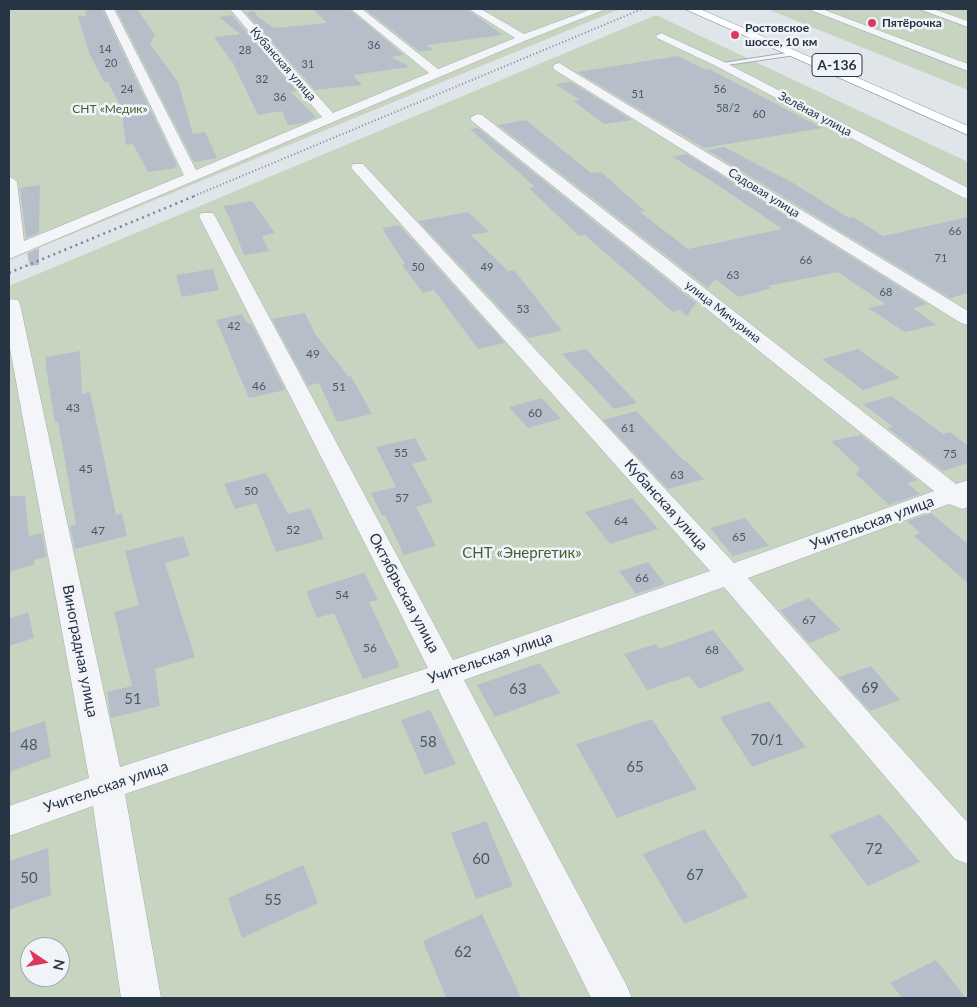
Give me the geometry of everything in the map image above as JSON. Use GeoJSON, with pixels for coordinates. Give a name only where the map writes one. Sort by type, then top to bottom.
{"type":"FeatureCollection","features":[{"type":"Feature","properties":{"kind":"highway","name":"А-136"},"geometry":{"type":"LineString","coordinates":[[691,9],[968,131]]}},
{"type":"Feature","properties":{"kind":"highway","name":"А-136"},"geometry":{"type":"LineString","coordinates":[[706,9],[968,122]]}},
{"type":"Feature","properties":{"kind":"street"},"geometry":{"type":"LineString","coordinates":[[109,9],[192,176]]}},
{"type":"Feature","properties":{"kind":"street","name":"Кубанская улица"},"geometry":{"type":"LineString","coordinates":[[235,9],[331,119]]}},
{"type":"Feature","properties":{"kind":"street"},"geometry":{"type":"LineString","coordinates":[[356,9],[437,74]]}},
{"type":"Feature","properties":{"kind":"street"},"geometry":{"type":"LineString","coordinates":[[474,9],[522,38]]}},
{"type":"Feature","properties":{"kind":"street"},"geometry":{"type":"LineString","coordinates":[[9,182],[13,253],[522,38],[601,9]]}},
{"type":"Feature","properties":{"kind":"street"},"geometry":{"type":"LineString","coordinates":[[812,9],[968,68]]}},
{"type":"Feature","properties":{"kind":"street"},"geometry":{"type":"LineString","coordinates":[[924,9],[968,24]]}},
{"type":"Feature","properties":{"kind":"street","name":"Зелёная улица"},"geometry":{"type":"LineString","coordinates":[[661,36],[720,64],[968,194]]}},
{"type":"Feature","properties":{"kind":"street","name":"Садовая улица"},"geometry":{"type":"LineString","coordinates":[[560,67],[968,319]]}},
{"type":"Feature","properties":{"kind":"street","name":"улица Мичурина"},"geometry":{"type":"LineString","coordinates":[[477,118],[963,495]]}},
{"type":"Feature","properties":{"kind":"street","name":"Кубанская улица"},"geometry":{"type":"LineString","coordinates":[[358,167],[730,575],[968,848]]}},
{"type":"Feature","properties":{"kind":"street","name":"Октябрьская улица"},"geometry":{"type":"LineString","coordinates":[[207,216],[446,674],[612,998]]}},
{"type":"Feature","properties":{"kind":"street","name":"Виноградная улица"},"geometry":{"type":"LineString","coordinates":[[11,304],[107,786],[140,998]]}},
{"type":"Feature","properties":{"kind":"street","name":"Учительская улица"},"geometry":{"type":"LineString","coordinates":[[9,821],[107,786],[446,674],[963,495]]}},
{"type":"Feature","properties":{"kind":"lane"},"geometry":{"type":"LineString","coordinates":[[720,64],[793,54]]}},
{"type":"Feature","properties":{"kind":"green space","name":"СНТ «Медик»"},"geometry":{"type":"Polygon","coordinates":[[[9,9],[620,9],[9,260],[9,9]]]}},
{"type":"Feature","properties":{"kind":"green space"},"geometry":{"type":"Polygon","coordinates":[[[767,9],[968,9],[968,90],[767,9]]]}},
{"type":"Feature","properties":{"kind":"green space","name":"СНТ «Энергетик»"},"geometry":{"type":"Polygon","coordinates":[[[656,15],[968,162],[968,998],[9,998],[9,286],[656,15]]]}},
{"type":"Feature","properties":{"kind":"building"},"geometry":{"type":"Polygon","coordinates":[[[85,9],[102,9],[177,165],[175,166],[176,168],[148,172],[133,144],[126,145],[121,107],[108,82],[104,82],[89,53],[78,16],[86,16],[85,9]]]}},
{"type":"Feature","properties":{"kind":"building"},"geometry":{"type":"Polygon","coordinates":[[[116,9],[137,9],[155,35],[150,44],[178,82],[193,134],[205,132],[217,158],[194,162],[116,9]]]}},
{"type":"Feature","properties":{"kind":"building"},"geometry":{"type":"Polygon","coordinates":[[[313,9],[349,9],[404,55],[392,57],[410,67],[353,75],[362,85],[315,90],[246,13],[254,11],[258,17],[274,28],[327,23],[313,9]]]}},
{"type":"Feature","properties":{"kind":"building"},"geometry":{"type":"Polygon","coordinates":[[[365,9],[467,9],[503,35],[426,45],[434,50],[420,52],[365,9]]]}},
{"type":"Feature","properties":{"kind":"building"},"geometry":{"type":"Polygon","coordinates":[[[232,15],[297,91],[291,92],[316,117],[304,123],[288,125],[282,111],[258,115],[233,63],[214,37],[240,34],[219,17],[232,15]]]}},
{"type":"Feature","properties":{"kind":"building"},"geometry":{"type":"Polygon","coordinates":[[[678,56],[706,70],[709,69],[822,128],[704,148],[577,72],[678,56]]]}},
{"type":"Feature","properties":{"kind":"building"},"geometry":{"type":"Polygon","coordinates":[[[571,82],[632,120],[604,124],[573,101],[580,100],[555,84],[571,82]]]}},
{"type":"Feature","properties":{"kind":"building"},"geometry":{"type":"Polygon","coordinates":[[[526,120],[591,173],[601,172],[645,211],[640,212],[688,249],[782,229],[673,157],[687,154],[927,304],[913,308],[936,325],[905,332],[868,308],[885,304],[838,272],[768,286],[772,288],[739,297],[715,279],[708,288],[498,125],[526,120]]]}},
{"type":"Feature","properties":{"kind":"building"},"geometry":{"type":"Polygon","coordinates":[[[478,128],[696,303],[687,316],[680,310],[673,312],[585,235],[579,236],[529,188],[535,187],[470,129],[478,128]]]}},
{"type":"Feature","properties":{"kind":"building"},"geometry":{"type":"Polygon","coordinates":[[[724,147],[795,184],[849,218],[853,217],[883,236],[968,217],[968,293],[950,298],[707,150],[724,147]]]}},
{"type":"Feature","properties":{"kind":"building"},"geometry":{"type":"Polygon","coordinates":[[[40,185],[39,233],[26,238],[20,188],[40,185]]]}},
{"type":"Feature","properties":{"kind":"building"},"geometry":{"type":"Polygon","coordinates":[[[252,201],[275,233],[262,236],[269,251],[244,255],[223,206],[252,201]]]}},
{"type":"Feature","properties":{"kind":"building"},"geometry":{"type":"Polygon","coordinates":[[[468,212],[489,232],[471,235],[508,271],[514,270],[562,331],[528,338],[418,221],[468,212]]]}},
{"type":"Feature","properties":{"kind":"building"},"geometry":{"type":"Polygon","coordinates":[[[399,225],[505,343],[478,349],[434,290],[423,293],[402,265],[405,264],[382,228],[399,225]]]}},
{"type":"Feature","properties":{"kind":"building"},"geometry":{"type":"Polygon","coordinates":[[[39,248],[39,265],[30,266],[27,253],[39,248]]]}},
{"type":"Feature","properties":{"kind":"building"},"geometry":{"type":"Polygon","coordinates":[[[213,269],[219,290],[182,297],[176,275],[213,269]]]}},
{"type":"Feature","properties":{"kind":"building"},"geometry":{"type":"Polygon","coordinates":[[[305,313],[315,334],[349,377],[351,376],[372,414],[337,422],[319,383],[308,386],[272,319],[305,313]]]}},
{"type":"Feature","properties":{"kind":"building"},"geometry":{"type":"Polygon","coordinates":[[[242,314],[247,323],[251,323],[285,390],[249,398],[216,320],[242,314]]]}},
{"type":"Feature","properties":{"kind":"building"},"geometry":{"type":"Polygon","coordinates":[[[586,349],[637,403],[614,409],[562,354],[586,349]]]}},
{"type":"Feature","properties":{"kind":"building"},"geometry":{"type":"Polygon","coordinates":[[[858,349],[900,378],[863,390],[822,359],[858,349]]]}},
{"type":"Feature","properties":{"kind":"building"},"geometry":{"type":"Polygon","coordinates":[[[80,351],[82,394],[90,392],[116,515],[122,513],[127,536],[75,549],[70,526],[76,524],[58,422],[55,423],[46,357],[80,351]]]}},
{"type":"Feature","properties":{"kind":"building"},"geometry":{"type":"Polygon","coordinates":[[[891,396],[943,434],[950,432],[968,446],[968,463],[943,471],[888,428],[893,427],[863,404],[891,396]]]}},
{"type":"Feature","properties":{"kind":"building"},"geometry":{"type":"Polygon","coordinates":[[[542,398],[561,419],[528,428],[509,407],[542,398]]]}},
{"type":"Feature","properties":{"kind":"building"},"geometry":{"type":"Polygon","coordinates":[[[636,411],[704,479],[668,489],[603,420],[636,411]]]}},
{"type":"Feature","properties":{"kind":"building"},"geometry":{"type":"Polygon","coordinates":[[[861,435],[917,480],[907,483],[920,494],[889,505],[856,474],[860,469],[831,441],[861,435]]]}},
{"type":"Feature","properties":{"kind":"building"},"geometry":{"type":"Polygon","coordinates":[[[415,438],[427,460],[412,464],[433,502],[416,507],[436,546],[404,555],[385,515],[382,516],[371,493],[396,487],[376,447],[415,438]]]}},
{"type":"Feature","properties":{"kind":"building"},"geometry":{"type":"Polygon","coordinates":[[[266,473],[288,514],[310,508],[324,539],[276,552],[256,503],[235,509],[224,484],[266,473]]]}},
{"type":"Feature","properties":{"kind":"building"},"geometry":{"type":"Polygon","coordinates":[[[9,496],[25,496],[29,536],[42,533],[46,557],[34,560],[35,564],[9,572],[9,496]]]}},
{"type":"Feature","properties":{"kind":"building"},"geometry":{"type":"Polygon","coordinates":[[[632,498],[658,529],[610,544],[585,512],[632,498]]]}},
{"type":"Feature","properties":{"kind":"building"},"geometry":{"type":"Polygon","coordinates":[[[931,513],[968,544],[968,583],[914,536],[920,533],[907,521],[931,513]]]}},
{"type":"Feature","properties":{"kind":"building"},"geometry":{"type":"Polygon","coordinates":[[[745,518],[769,546],[733,556],[710,528],[745,518]]]}},
{"type":"Feature","properties":{"kind":"building"},"geometry":{"type":"Polygon","coordinates":[[[183,536],[190,556],[165,563],[195,657],[155,669],[160,706],[111,718],[107,692],[132,686],[114,612],[139,605],[125,551],[183,536]]]}},
{"type":"Feature","properties":{"kind":"building"},"geometry":{"type":"Polygon","coordinates":[[[648,562],[665,584],[636,594],[619,571],[648,562]]]}},
{"type":"Feature","properties":{"kind":"building"},"geometry":{"type":"Polygon","coordinates":[[[364,573],[378,600],[369,602],[400,667],[363,679],[334,613],[317,618],[306,591],[364,573]]]}},
{"type":"Feature","properties":{"kind":"building"},"geometry":{"type":"Polygon","coordinates":[[[809,598],[841,630],[809,643],[780,610],[809,598]]]}},
{"type":"Feature","properties":{"kind":"building"},"geometry":{"type":"Polygon","coordinates":[[[28,612],[34,638],[9,646],[9,619],[28,612]]]}},
{"type":"Feature","properties":{"kind":"building"},"geometry":{"type":"Polygon","coordinates":[[[713,630],[745,670],[699,689],[689,676],[647,690],[624,654],[656,644],[659,649],[713,630]]]}},
{"type":"Feature","properties":{"kind":"building"},"geometry":{"type":"Polygon","coordinates":[[[540,663],[560,693],[495,717],[477,685],[540,663]]]}},
{"type":"Feature","properties":{"kind":"building"},"geometry":{"type":"Polygon","coordinates":[[[871,666],[900,700],[870,711],[839,677],[871,666]]]}},
{"type":"Feature","properties":{"kind":"building"},"geometry":{"type":"Polygon","coordinates":[[[769,701],[806,747],[752,767],[720,717],[769,701]]]}},
{"type":"Feature","properties":{"kind":"building"},"geometry":{"type":"Polygon","coordinates":[[[430,710],[456,764],[425,775],[401,720],[430,710]]]}},
{"type":"Feature","properties":{"kind":"building"},"geometry":{"type":"Polygon","coordinates":[[[652,719],[697,789],[617,818],[576,744],[652,719]]]}},
{"type":"Feature","properties":{"kind":"building"},"geometry":{"type":"Polygon","coordinates":[[[45,721],[51,757],[9,772],[9,733],[45,721]]]}},
{"type":"Feature","properties":{"kind":"building"},"geometry":{"type":"Polygon","coordinates":[[[880,814],[920,862],[868,886],[829,835],[880,814]]]}},
{"type":"Feature","properties":{"kind":"building"},"geometry":{"type":"Polygon","coordinates":[[[486,821],[513,886],[476,899],[451,833],[486,821]]]}},
{"type":"Feature","properties":{"kind":"building"},"geometry":{"type":"Polygon","coordinates":[[[704,829],[748,897],[684,924],[643,854],[704,829]]]}},
{"type":"Feature","properties":{"kind":"building"},"geometry":{"type":"Polygon","coordinates":[[[48,848],[51,895],[9,910],[9,861],[48,848]]]}},
{"type":"Feature","properties":{"kind":"building"},"geometry":{"type":"Polygon","coordinates":[[[303,865],[318,903],[242,938],[228,898],[303,865]]]}},
{"type":"Feature","properties":{"kind":"building"},"geometry":{"type":"Polygon","coordinates":[[[482,914],[521,998],[446,998],[423,941],[482,914]]]}},
{"type":"Feature","properties":{"kind":"building"},"geometry":{"type":"Polygon","coordinates":[[[936,960],[966,998],[902,998],[890,983],[936,960]]]}},
{"type":"Feature","properties":{"kind":"railway"},"geometry":{"type":"LineString","coordinates":[[194,196],[642,9]]}},
{"type":"Feature","properties":{"kind":"railway"},"geometry":{"type":"LineString","coordinates":[[9,273],[197,195]]}},
{"type":"Feature","properties":{"kind":"place","name":"Пятёрочка"},"geometry":{"type":"Point","coordinates":[872,23]}},
{"type":"Feature","properties":{"kind":"place","name":"Ростовское шоссе, 10 км"},"geometry":{"type":"Point","coordinates":[735,35]}}]}
